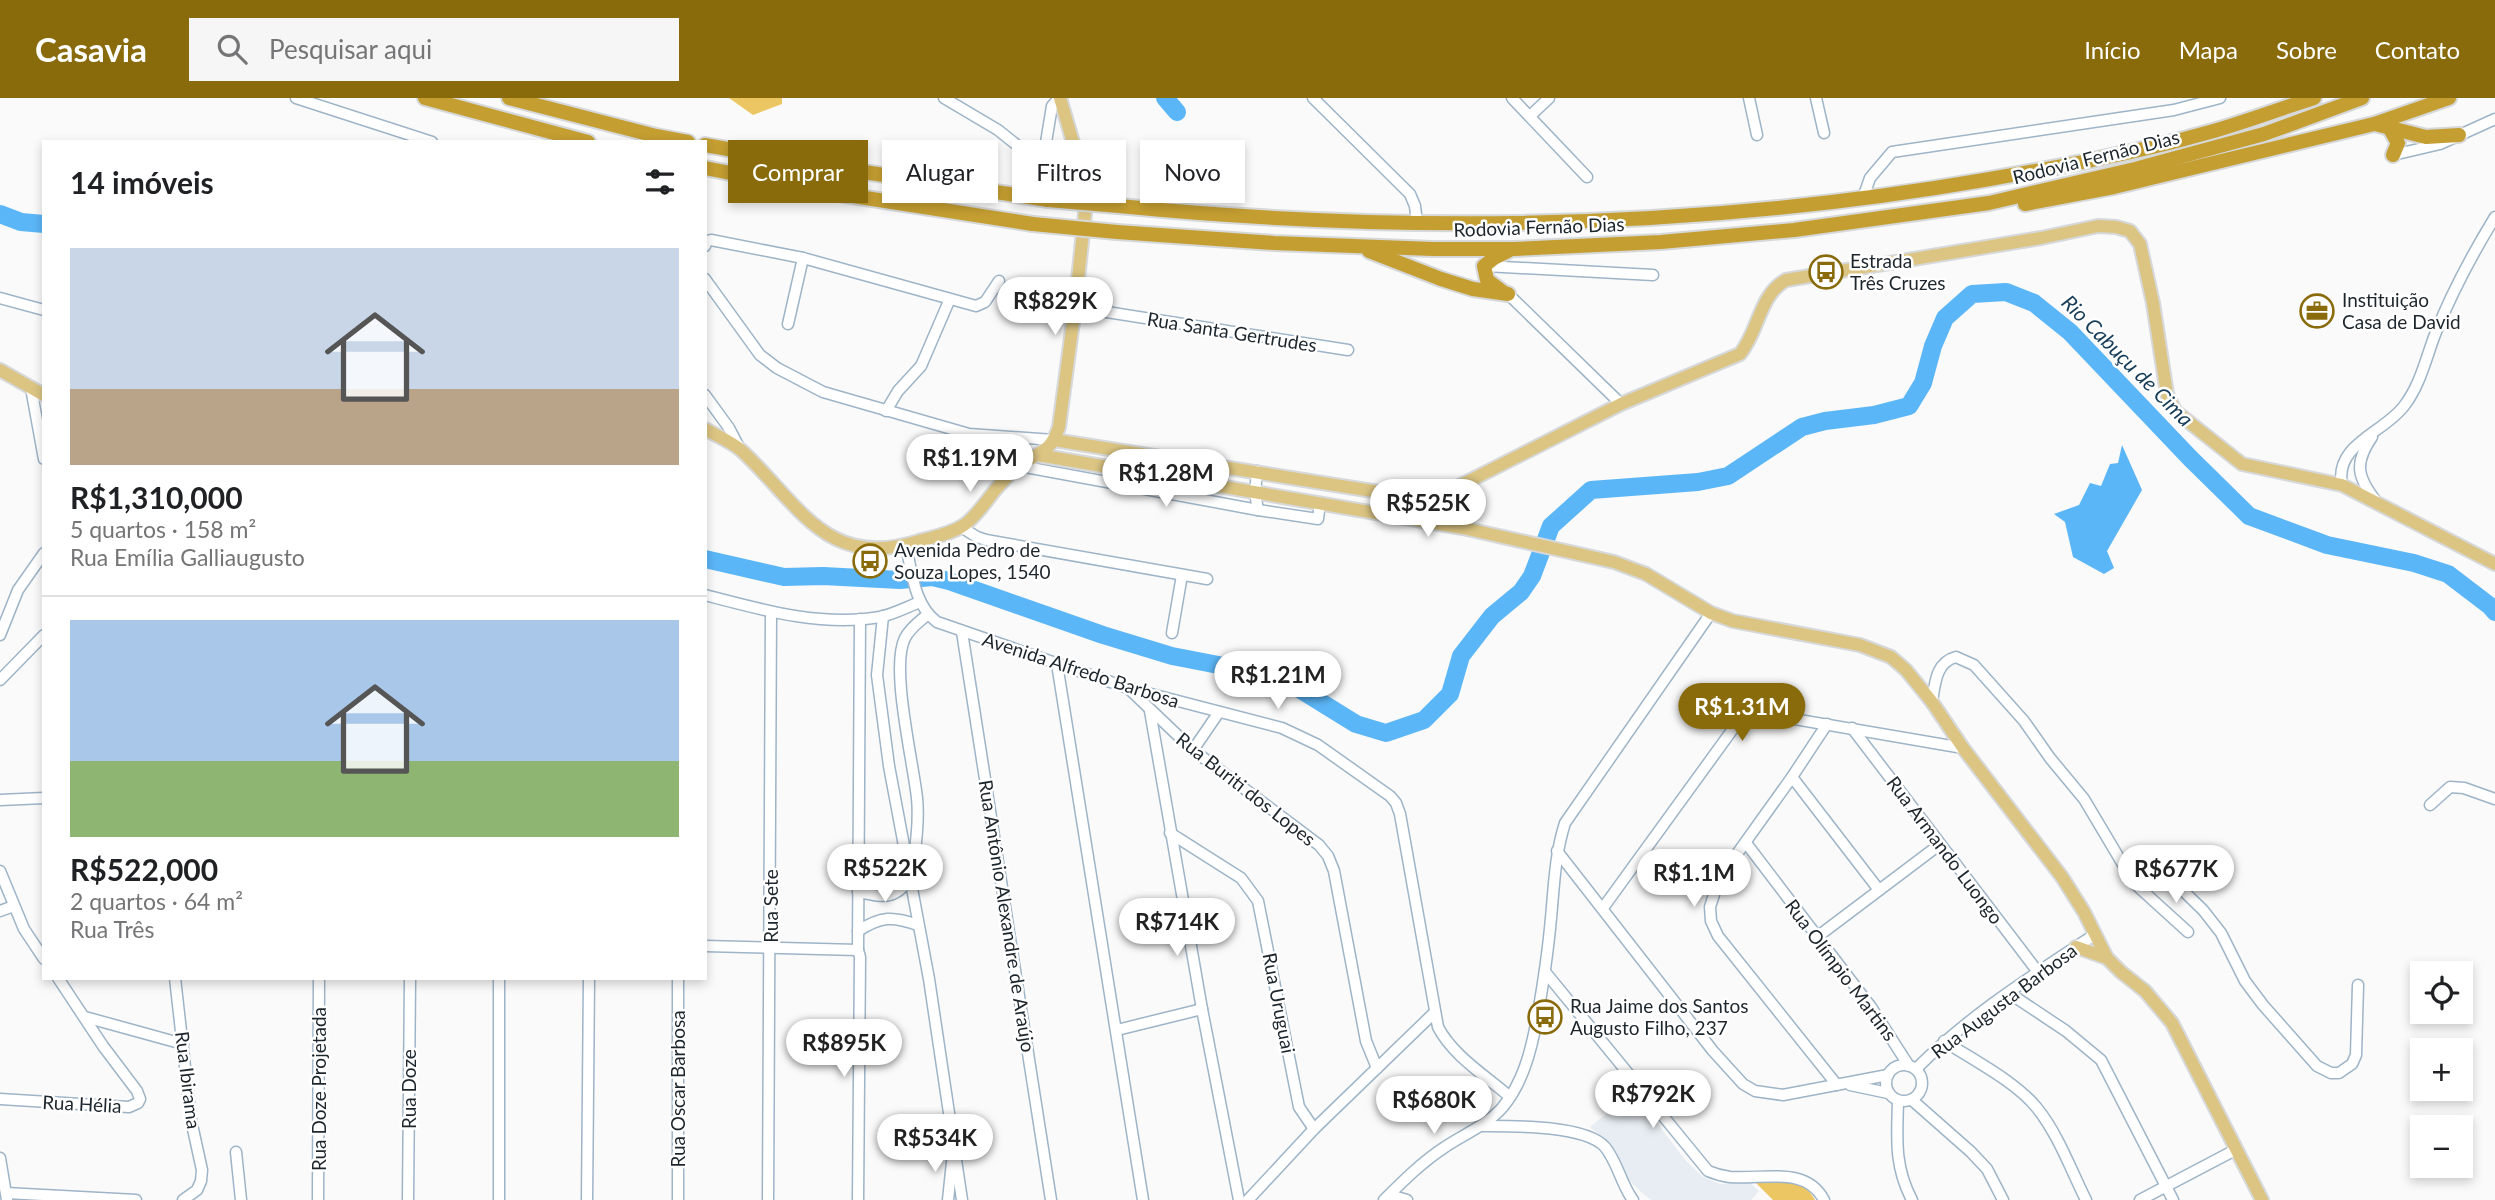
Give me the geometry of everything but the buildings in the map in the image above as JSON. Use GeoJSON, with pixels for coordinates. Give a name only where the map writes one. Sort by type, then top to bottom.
{"type":"FeatureCollection","features":[{"type":"Feature","properties":{"kind":"highway"},"geometry":{"type":"LineString","coordinates":[[425,98],[580,140]]}},
{"type":"Feature","properties":{"kind":"highway"},"geometry":{"type":"LineString","coordinates":[[509,98],[679,140]]}},
{"type":"Feature","properties":{"kind":"highway"},"geometry":{"type":"LineString","coordinates":[[2201,134],[2292,98]]}},
{"type":"Feature","properties":{"kind":"highway","name":"Rodovia Fernão Dias"},"geometry":{"type":"LineString","coordinates":[[1090,203],[1276,219],[1417,223],[1660,219],[1794,208],[2082,163],[2201,134],[2314,98]]}},
{"type":"Feature","properties":{"kind":"highway","name":"Rodovia Fernão Dias"},"geometry":{"type":"LineString","coordinates":[[707,168],[840,194],[1033,225],[1433,250],[1514,249],[1661,242],[1794,230],[1989,204],[2135,169],[2251,137],[2362,98]]}},
{"type":"Feature","properties":{"kind":"highway"},"geometry":{"type":"LineString","coordinates":[[1989,204],[2020,205],[2101,190],[2374,124],[2449,98]]}},
{"type":"Feature","properties":{"kind":"highway"},"geometry":{"type":"LineString","coordinates":[[2374,124],[2426,137],[2459,135]]}},
{"type":"Feature","properties":{"kind":"highway"},"geometry":{"type":"LineString","coordinates":[[2389,127],[2398,144],[2393,155]]}},
{"type":"Feature","properties":{"kind":"highway","name":"Rodovia Fernão Dias"},"geometry":{"type":"LineString","coordinates":[[707,145],[1012,193]]}},
{"type":"Feature","properties":{"kind":"highway"},"geometry":{"type":"LineString","coordinates":[[1354,246],[1441,279],[1473,289],[1508,295]]}},
{"type":"Feature","properties":{"kind":"highway"},"geometry":{"type":"LineString","coordinates":[[1508,295],[1487,281],[1485,266],[1494,258],[1514,249]]}},
{"type":"Feature","properties":{"kind":"main road"},"geometry":{"type":"LineString","coordinates":[[707,430],[740,449],[806,518],[837,539],[864,550],[906,545],[961,527],[971,520],[1009,475],[1048,449],[1059,427],[1084,240],[1085,192],[1059,98]]}},
{"type":"Feature","properties":{"kind":"main road"},"geometry":{"type":"LineString","coordinates":[[1054,440],[1382,491],[1414,502],[1429,500],[1621,404],[1740,354],[1748,344],[1767,296],[1775,286],[1786,280],[2041,238],[2098,226],[2116,227],[2130,231],[2140,244],[2153,303],[2167,394],[2175,411],[2242,464],[2342,485],[2495,564]]}},
{"type":"Feature","properties":{"kind":"main road"},"geometry":{"type":"LineString","coordinates":[[0,370],[42,394]]}},
{"type":"Feature","properties":{"kind":"main road"},"geometry":{"type":"LineString","coordinates":[[1038,455],[1463,528],[1560,549],[1630,567],[1711,613],[1733,621],[1860,645],[1891,657],[1906,670],[1932,702],[1957,744],[2062,877],[2084,912],[2107,958],[2157,1003],[2172,1023],[2262,1200]]}},
{"type":"Feature","properties":{"kind":"main road"},"geometry":{"type":"LineString","coordinates":[[1379,513],[1376,506],[1382,491]]}},
{"type":"Feature","properties":{"kind":"main road"},"geometry":{"type":"LineString","coordinates":[[1429,500],[1446,518],[1463,528]]}},
{"type":"Feature","properties":{"kind":"main road"},"geometry":{"type":"LineString","coordinates":[[1398,517],[1414,502]]}},
{"type":"Feature","properties":{"kind":"main road"},"geometry":{"type":"LineString","coordinates":[[2076,947],[2107,958]]}},
{"type":"Feature","properties":{"kind":"street"},"geometry":{"type":"LineString","coordinates":[[296,98],[321,101],[427,140]]}},
{"type":"Feature","properties":{"kind":"street"},"geometry":{"type":"LineString","coordinates":[[1047,140],[1052,106],[1059,98]]}},
{"type":"Feature","properties":{"kind":"street"},"geometry":{"type":"LineString","coordinates":[[1312,98],[1406,189],[1415,205],[1417,223]]}},
{"type":"Feature","properties":{"kind":"street"},"geometry":{"type":"LineString","coordinates":[[1512,98],[1587,177]]}},
{"type":"Feature","properties":{"kind":"street"},"geometry":{"type":"LineString","coordinates":[[1530,116],[1549,98]]}},
{"type":"Feature","properties":{"kind":"street"},"geometry":{"type":"LineString","coordinates":[[1749,98],[1757,135]]}},
{"type":"Feature","properties":{"kind":"street"},"geometry":{"type":"LineString","coordinates":[[1816,98],[1824,133]]}},
{"type":"Feature","properties":{"kind":"street"},"geometry":{"type":"LineString","coordinates":[[1863,198],[1870,178],[1892,152],[2174,110],[2220,98]]}},
{"type":"Feature","properties":{"kind":"street"},"geometry":{"type":"LineString","coordinates":[[949,99],[1012,140]]}},
{"type":"Feature","properties":{"kind":"street"},"geometry":{"type":"LineString","coordinates":[[2393,155],[2440,144],[2495,118]]}},
{"type":"Feature","properties":{"kind":"street"},"geometry":{"type":"LineString","coordinates":[[2342,485],[2340,474],[2344,458],[2399,413],[2410,399],[2436,331],[2478,245],[2495,217]]}},
{"type":"Feature","properties":{"kind":"street"},"geometry":{"type":"LineString","coordinates":[[708,243],[803,258],[976,306],[983,305],[999,281]]}},
{"type":"Feature","properties":{"kind":"street"},"geometry":{"type":"LineString","coordinates":[[789,324],[803,258]]}},
{"type":"Feature","properties":{"kind":"street"},"geometry":{"type":"LineString","coordinates":[[1485,266],[1653,275]]}},
{"type":"Feature","properties":{"kind":"street"},"geometry":{"type":"LineString","coordinates":[[707,282],[766,361],[823,392],[969,434],[1054,440]]}},
{"type":"Feature","properties":{"kind":"street"},"geometry":{"type":"LineString","coordinates":[[1508,295],[1621,404]]}},
{"type":"Feature","properties":{"kind":"street"},"geometry":{"type":"LineString","coordinates":[[0,298],[42,309]]}},
{"type":"Feature","properties":{"kind":"street"},"geometry":{"type":"LineString","coordinates":[[886,411],[898,391],[921,366],[949,300]]}},
{"type":"Feature","properties":{"kind":"street","name":"Rua Santa Gertrudes"},"geometry":{"type":"LineString","coordinates":[[1076,307],[1348,350]]}},
{"type":"Feature","properties":{"kind":"street"},"geometry":{"type":"LineString","coordinates":[[31,388],[42,448]]}},
{"type":"Feature","properties":{"kind":"street"},"geometry":{"type":"LineString","coordinates":[[707,398],[729,428],[740,449]]}},
{"type":"Feature","properties":{"kind":"street"},"geometry":{"type":"LineString","coordinates":[[2376,431],[2361,456],[2360,468],[2364,486],[2376,501]]}},
{"type":"Feature","properties":{"kind":"street"},"geometry":{"type":"LineString","coordinates":[[1020,466],[1318,519],[1320,503]]}},
{"type":"Feature","properties":{"kind":"street"},"geometry":{"type":"LineString","coordinates":[[1257,471],[1255,493],[1258,510]]}},
{"type":"Feature","properties":{"kind":"street"},"geometry":{"type":"LineString","coordinates":[[961,527],[986,540],[1207,579]]}},
{"type":"Feature","properties":{"kind":"street"},"geometry":{"type":"LineString","coordinates":[[858,892],[882,896],[894,894],[904,886],[911,875],[918,836],[917,800],[899,668],[904,639],[927,615],[919,597],[906,545]]}},
{"type":"Feature","properties":{"kind":"street"},"geometry":{"type":"LineString","coordinates":[[0,635],[18,590],[42,556]]}},
{"type":"Feature","properties":{"kind":"street"},"geometry":{"type":"LineString","coordinates":[[1172,633],[1182,575]]}},
{"type":"Feature","properties":{"kind":"street"},"geometry":{"type":"LineString","coordinates":[[707,596],[805,618],[860,619],[883,616],[919,597]]}},
{"type":"Feature","properties":{"kind":"street","name":"Rua Sete"},"geometry":{"type":"LineString","coordinates":[[768,1200],[771,612]]}},
{"type":"Feature","properties":{"kind":"street"},"geometry":{"type":"LineString","coordinates":[[1387,1197],[1415,1169],[1443,1148],[1483,1126],[1510,1097],[1529,1056],[1546,973],[1558,851],[1565,823],[1711,613]]}},
{"type":"Feature","properties":{"kind":"street","name":"Avenida Alfredo Barbosa"},"geometry":{"type":"LineString","coordinates":[[927,615],[962,632],[1128,688],[1282,728],[1318,745],[1390,796],[1400,814],[1438,1027],[1444,1038],[1510,1097]]}},
{"type":"Feature","properties":{"kind":"street"},"geometry":{"type":"LineString","coordinates":[[883,616],[877,675],[889,766],[929,979],[962,1200]]}},
{"type":"Feature","properties":{"kind":"street"},"geometry":{"type":"LineString","coordinates":[[858,1200],[860,619]]}},
{"type":"Feature","properties":{"kind":"street","name":"Rua Antônio Alexandre de Araújo"},"geometry":{"type":"LineString","coordinates":[[962,632],[1051,1200]]}},
{"type":"Feature","properties":{"kind":"street"},"geometry":{"type":"LineString","coordinates":[[0,680],[42,637]]}},
{"type":"Feature","properties":{"kind":"street"},"geometry":{"type":"LineString","coordinates":[[1932,702],[1940,668],[1946,659],[1956,657],[1974,666],[2024,721],[2084,799],[2134,883],[2188,932]]}},
{"type":"Feature","properties":{"kind":"street"},"geometry":{"type":"LineString","coordinates":[[1057,664],[1143,1200]]}},
{"type":"Feature","properties":{"kind":"street","name":"Rua Buriti dos Lopes"},"geometry":{"type":"LineString","coordinates":[[1128,688],[1193,750],[1319,845],[1328,856],[1334,871],[1366,1041],[1377,1068]]}},
{"type":"Feature","properties":{"kind":"street"},"geometry":{"type":"LineString","coordinates":[[1150,711],[1202,1009],[1239,1200]]}},
{"type":"Feature","properties":{"kind":"street"},"geometry":{"type":"LineString","coordinates":[[1193,750],[1219,712]]}},
{"type":"Feature","properties":{"kind":"street"},"geometry":{"type":"LineString","coordinates":[[1603,908],[1738,722],[1746,715],[1765,714],[1957,744]]}},
{"type":"Feature","properties":{"kind":"street"},"geometry":{"type":"LineString","coordinates":[[1558,851],[1713,1051],[1743,1084],[1755,1091],[1783,1095],[1842,1085],[1888,1075],[1897,1066],[1912,1067],[1920,1074],[1922,1086],[1912,1100],[1898,1101],[1888,1093],[1842,1085],[1718,936],[1711,921],[1710,907],[1719,879],[1827,724]]}},
{"type":"Feature","properties":{"kind":"street","name":"Rua Armando Luongo"},"geometry":{"type":"LineString","coordinates":[[1852,728],[2038,972]]}},
{"type":"Feature","properties":{"kind":"street"},"geometry":{"type":"LineString","coordinates":[[1792,777],[1879,890]]}},
{"type":"Feature","properties":{"kind":"street"},"geometry":{"type":"LineString","coordinates":[[2430,805],[2450,787],[2464,788],[2495,799]]}},
{"type":"Feature","properties":{"kind":"street"},"geometry":{"type":"LineString","coordinates":[[0,800],[42,798]]}},
{"type":"Feature","properties":{"kind":"street","name":"Rua Uruguai"},"geometry":{"type":"LineString","coordinates":[[1170,833],[1241,878],[1258,901],[1299,1107],[1314,1129]]}},
{"type":"Feature","properties":{"kind":"street","name":"Rua Olímpio Martins"},"geometry":{"type":"LineString","coordinates":[[1746,842],[1871,1007],[1912,1067]]}},
{"type":"Feature","properties":{"kind":"street"},"geometry":{"type":"LineString","coordinates":[[1817,937],[1939,845]]}},
{"type":"Feature","properties":{"kind":"street"},"geometry":{"type":"LineString","coordinates":[[1,876],[24,929],[42,956]]}},
{"type":"Feature","properties":{"kind":"street"},"geometry":{"type":"LineString","coordinates":[[2134,883],[2161,877],[2172,880],[2221,933],[2245,981],[2323,1070],[2339,1073],[2352,1064],[2356,1055],[2358,985]]}},
{"type":"Feature","properties":{"kind":"street"},"geometry":{"type":"LineString","coordinates":[[0,911],[14,906]]}},
{"type":"Feature","properties":{"kind":"street"},"geometry":{"type":"LineString","coordinates":[[858,931],[874,921],[898,918],[918,925]]}},
{"type":"Feature","properties":{"kind":"street","name":"Rua Augusta Barbosa"},"geometry":{"type":"LineString","coordinates":[[1912,1067],[2009,993],[2094,935]]}},
{"type":"Feature","properties":{"kind":"street"},"geometry":{"type":"LineString","coordinates":[[707,946],[858,950]]}},
{"type":"Feature","properties":{"kind":"street"},"geometry":{"type":"LineString","coordinates":[[1546,973],[1609,1048],[1696,1160],[1708,1171],[1728,1177],[1770,1176],[1804,1181],[1813,1185],[1824,1200]]}},
{"type":"Feature","properties":{"kind":"street","name":"Rua Hélia"},"geometry":{"type":"LineString","coordinates":[[0,1098],[130,1107],[138,1103],[140,1099],[137,1091],[59,980]]}},
{"type":"Feature","properties":{"kind":"street","name":"Rua Ibirama"},"geometry":{"type":"LineString","coordinates":[[175,980],[191,1120],[202,1170],[197,1190],[183,1200]]}},
{"type":"Feature","properties":{"kind":"street","name":"Rua Doze Projetada"},"geometry":{"type":"LineString","coordinates":[[318,1200],[319,980]]}},
{"type":"Feature","properties":{"kind":"street","name":"Rua Doze"},"geometry":{"type":"LineString","coordinates":[[408,1200],[410,980]]}},
{"type":"Feature","properties":{"kind":"street"},"geometry":{"type":"LineString","coordinates":[[499,980],[499,1200]]}},
{"type":"Feature","properties":{"kind":"street"},"geometry":{"type":"LineString","coordinates":[[587,1200],[589,980]]}},
{"type":"Feature","properties":{"kind":"street","name":"Rua Oscar Barbosa"},"geometry":{"type":"LineString","coordinates":[[678,980],[678,1200]]}},
{"type":"Feature","properties":{"kind":"street"},"geometry":{"type":"LineString","coordinates":[[2009,993],[2066,1031],[2101,1060],[2173,1200]]}},
{"type":"Feature","properties":{"kind":"street"},"geometry":{"type":"LineString","coordinates":[[1117,1030],[1202,1009]]}},
{"type":"Feature","properties":{"kind":"street"},"geometry":{"type":"LineString","coordinates":[[1248,1200],[1314,1129],[1435,1012]]}},
{"type":"Feature","properties":{"kind":"street"},"geometry":{"type":"LineString","coordinates":[[85,1017],[183,1044]]}},
{"type":"Feature","properties":{"kind":"street"},"geometry":{"type":"LineString","coordinates":[[1944,1041],[2025,1095],[2036,1107],[2046,1120],[2086,1200]]}},
{"type":"Feature","properties":{"kind":"street"},"geometry":{"type":"LineString","coordinates":[[1888,1075],[1888,1093]]}},
{"type":"Feature","properties":{"kind":"street"},"geometry":{"type":"LineString","coordinates":[[1912,1100],[1987,1169],[2003,1200]]}},
{"type":"Feature","properties":{"kind":"street"},"geometry":{"type":"LineString","coordinates":[[1898,1101],[1896,1152],[1912,1200]]}},
{"type":"Feature","properties":{"kind":"street"},"geometry":{"type":"LineString","coordinates":[[1483,1126],[1557,1131],[1595,1139],[1611,1156],[1624,1187],[1633,1200]]}},
{"type":"Feature","properties":{"kind":"street"},"geometry":{"type":"LineString","coordinates":[[2140,1200],[2237,1149]]}},
{"type":"Feature","properties":{"kind":"street"},"geometry":{"type":"LineString","coordinates":[[948,1200],[953,1151]]}},
{"type":"Feature","properties":{"kind":"street"},"geometry":{"type":"LineString","coordinates":[[236,1152],[241,1200]]}},
{"type":"Feature","properties":{"kind":"street"},"geometry":{"type":"LineString","coordinates":[[0,1158],[6,1196],[136,1200]]}},
{"type":"Feature","properties":{"kind":"street"},"geometry":{"type":"LineString","coordinates":[[1387,1197],[1408,1200]]}},
{"type":"Feature","properties":{"kind":"shaded area"},"geometry":{"type":"Polygon","coordinates":[[[729,98],[782,98],[782,104],[753,115],[729,98]]]}},
{"type":"Feature","properties":{"kind":"shaded area"},"geometry":{"type":"Polygon","coordinates":[[[1633,1092],[1686,1161],[1703,1177],[1720,1184],[1749,1182],[1759,1191],[1751,1200],[1651,1200],[1624,1175],[1612,1146],[1590,1127],[1633,1092]]]}},
{"type":"Feature","properties":{"kind":"shaded area"},"geometry":{"type":"Polygon","coordinates":[[[1790,1182],[1801,1186],[1807,1189],[1815,1200],[1773,1200],[1756,1183],[1790,1182]]]}},
{"type":"Feature","properties":{"kind":"water"},"geometry":{"type":"Polygon","coordinates":[[[2122,445],[2142,490],[2107,551],[2114,568],[2104,574],[2073,557],[2065,522],[2054,514],[2079,505],[2090,483],[2101,486],[2110,464],[2118,463],[2122,445]]]}},
{"type":"Feature","properties":{"kind":"waterway"},"geometry":{"type":"LineString","coordinates":[[1165,98],[1177,112]]}},
{"type":"Feature","properties":{"kind":"waterway","name":"Rio Cabuçu de Cima"},"geometry":{"type":"LineString","coordinates":[[0,214],[21,222],[42,224]]}},
{"type":"Feature","properties":{"kind":"waterway","name":"Rio Cabuçu de Cima"},"geometry":{"type":"LineString","coordinates":[[707,559],[784,577],[900,580],[932,577],[949,581],[1172,656],[1280,677],[1356,724],[1386,733],[1424,720],[1450,694],[1461,656],[1492,616],[1521,592],[1532,576],[1551,526],[1591,490],[1698,482],[1728,476],[1802,427],[1909,406],[1923,383],[1933,346],[1945,318],[1972,294],[2006,292],[2034,303],[2070,332],[2249,516],[2327,545],[2414,563],[2448,574],[2495,612]]}},
{"type":"Feature","properties":{"kind":"place","name":"Estrada Três Cruzes"},"geometry":{"type":"Point","coordinates":[1826,272]}},
{"type":"Feature","properties":{"kind":"place","name":"Instituição Casa de David"},"geometry":{"type":"Point","coordinates":[2317,311]}},
{"type":"Feature","properties":{"kind":"place","name":"Avenida Pedro de Souza Lopes, 1540"},"geometry":{"type":"Point","coordinates":[870,561]}},
{"type":"Feature","properties":{"kind":"place","name":"Rua Jaime dos Santos Augusto Filho, 237"},"geometry":{"type":"Point","coordinates":[1545,1017]}}]}
